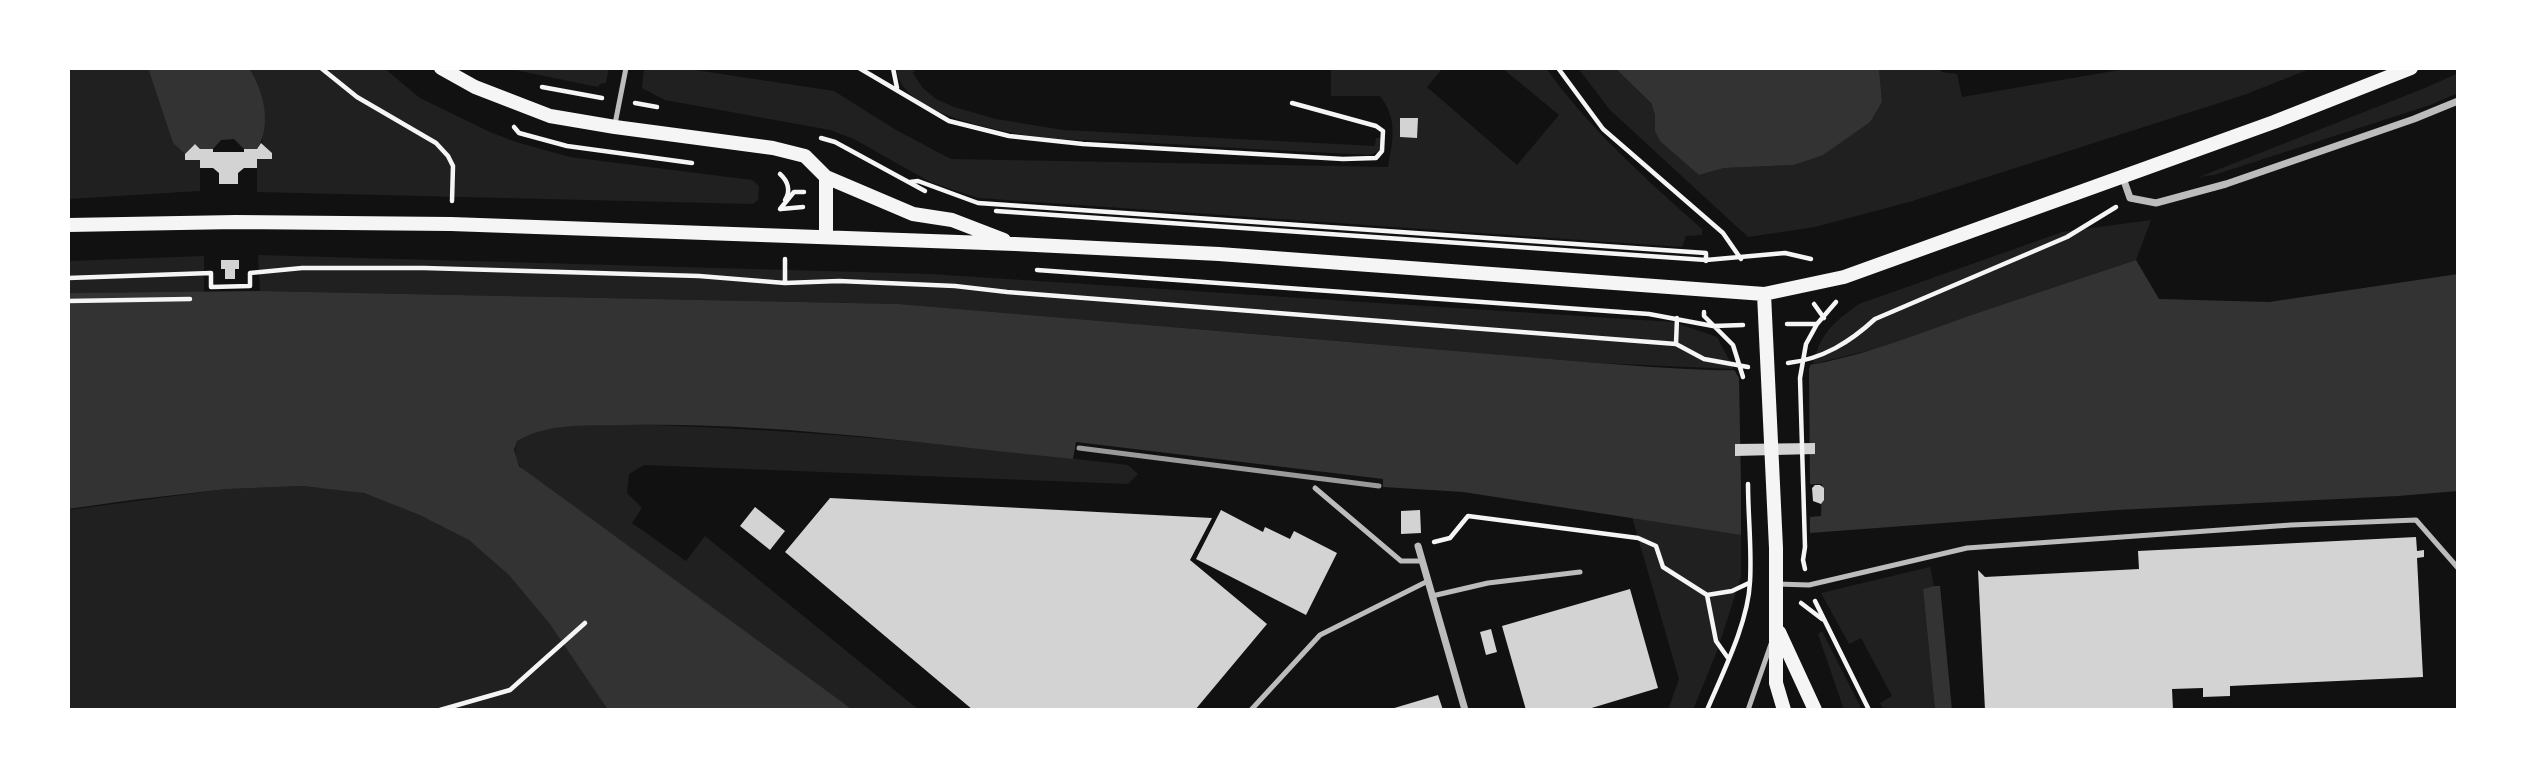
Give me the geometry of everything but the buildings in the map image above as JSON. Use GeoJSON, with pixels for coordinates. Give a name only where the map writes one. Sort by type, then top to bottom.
{"type":"FeatureCollection","features":[{"type":"Feature","properties":{"kind":"main road"},"geometry":{"type":"LineString","coordinates":[[441,68],[475,87],[550,116],[773,148],[805,156],[826,183],[913,214],[952,220],[1015,244]]}},
{"type":"Feature","properties":{"kind":"main road"},"geometry":{"type":"LineString","coordinates":[[68,225],[236,222],[451,224],[1015,244],[1219,254],[1764,294],[1844,277],[2274,122],[2411,68]]}},
{"type":"Feature","properties":{"kind":"main road"},"geometry":{"type":"LineString","coordinates":[[826,183],[826,237]]}},
{"type":"Feature","properties":{"kind":"main road"},"geometry":{"type":"LineString","coordinates":[[1764,294],[1776,548],[1776,683],[1784,710]]}},
{"type":"Feature","properties":{"kind":"main road"},"geometry":{"type":"LineString","coordinates":[[1777,628],[1815,710]]}},
{"type":"Feature","properties":{"kind":"street"},"geometry":{"type":"LineString","coordinates":[[2122,176],[2130,198],[2155,203],[2226,184],[2458,102]]}},
{"type":"Feature","properties":{"kind":"street"},"geometry":{"type":"LineString","coordinates":[[1418,546],[1465,710]]}},
{"type":"Feature","properties":{"kind":"lane"},"geometry":{"type":"LineString","coordinates":[[615,127],[626,68]]}},
{"type":"Feature","properties":{"kind":"lane"},"geometry":{"type":"LineString","coordinates":[[1315,488],[1401,561],[1422,561]]}},
{"type":"Feature","properties":{"kind":"lane"},"geometry":{"type":"LineString","coordinates":[[1776,583],[1809,585],[1967,548],[2291,525],[2416,520],[2458,568]]}},
{"type":"Feature","properties":{"kind":"lane"},"geometry":{"type":"LineString","coordinates":[[1432,596],[1488,583],[1580,572]]}},
{"type":"Feature","properties":{"kind":"lane"},"geometry":{"type":"LineString","coordinates":[[1251,710],[1320,635],[1428,581]]}},
{"type":"Feature","properties":{"kind":"lane"},"geometry":{"type":"LineString","coordinates":[[1748,710],[1777,628]]}},
{"type":"Feature","properties":{"kind":"path"},"geometry":{"type":"LineString","coordinates":[[321,68],[357,97],[436,143],[448,156],[453,166],[451,224]]}},
{"type":"Feature","properties":{"kind":"path"},"geometry":{"type":"LineString","coordinates":[[859,68],[949,121],[1009,136],[1083,144],[1343,159],[1376,158],[1382,151],[1383,131],[1376,126],[1293,103]]}},
{"type":"Feature","properties":{"kind":"path"},"geometry":{"type":"LineString","coordinates":[[893,68],[897,89]]}},
{"type":"Feature","properties":{"kind":"path"},"geometry":{"type":"LineString","coordinates":[[1558,68],[1603,129],[1723,233],[1741,259]]}},
{"type":"Feature","properties":{"kind":"path"},"geometry":{"type":"LineString","coordinates":[[900,184],[918,181],[978,203],[1706,253],[1706,262]]}},
{"type":"Feature","properties":{"kind":"path"},"geometry":{"type":"LineString","coordinates":[[780,209],[794,192],[826,183]]}},
{"type":"Feature","properties":{"kind":"path"},"geometry":{"type":"LineString","coordinates":[[1816,358],[1853,339],[1875,319],[2067,237],[2130,198]]}},
{"type":"Feature","properties":{"kind":"path"},"geometry":{"type":"LineString","coordinates":[[975,209],[1706,262],[1785,253]]}},
{"type":"Feature","properties":{"kind":"path"},"geometry":{"type":"LineString","coordinates":[[772,258],[785,259],[785,283]]}},
{"type":"Feature","properties":{"kind":"path"},"geometry":{"type":"LineString","coordinates":[[68,278],[211,273],[211,287],[250,286],[250,273],[302,268],[424,268],[699,276],[785,283],[839,281],[955,286],[1676,344],[1704,359],[1730,365]]}},
{"type":"Feature","properties":{"kind":"path"},"geometry":{"type":"LineString","coordinates":[[1034,270],[1677,318],[1713,326],[1733,345],[1745,383]]}},
{"type":"Feature","properties":{"kind":"path"},"geometry":{"type":"LineString","coordinates":[[68,301],[190,299]]}},
{"type":"Feature","properties":{"kind":"path"},"geometry":{"type":"LineString","coordinates":[[1676,344],[1677,318]]}},
{"type":"Feature","properties":{"kind":"path"},"geometry":{"type":"LineString","coordinates":[[1805,547],[1800,378],[1805,344],[1817,324],[1824,318]]}},
{"type":"Feature","properties":{"kind":"path"},"geometry":{"type":"LineString","coordinates":[[1707,710],[1747,600],[1750,583],[1748,480]]}},
{"type":"Feature","properties":{"kind":"path"},"geometry":{"type":"LineString","coordinates":[[1418,546],[1450,538],[1468,516],[1649,541],[1656,546],[1663,567],[1707,595],[1732,591],[1750,583]]}},
{"type":"Feature","properties":{"kind":"path"},"geometry":{"type":"LineString","coordinates":[[1707,595],[1716,641],[1728,658]]}},
{"type":"Feature","properties":{"kind":"path"},"geometry":{"type":"LineString","coordinates":[[1823,619],[1869,710]]}},
{"type":"Feature","properties":{"kind":"path"},"geometry":{"type":"LineString","coordinates":[[440,710],[510,690],[585,623]]}},
{"type":"Feature","properties":{"kind":"shaded area"},"geometry":{"type":"Polygon","coordinates":[[[68,68],[148,68],[173,143],[185,154],[185,160],[200,160],[200,191],[68,199],[68,68]]]}},
{"type":"Feature","properties":{"kind":"shaded area"},"geometry":{"type":"Polygon","coordinates":[[[148,68],[249,68],[259,87],[264,108],[264,130],[257,149],[244,149],[234,139],[221,140],[213,149],[200,149],[195,144],[185,154],[173,143],[148,68]]]}},
{"type":"Feature","properties":{"kind":"shaded area"},"geometry":{"type":"Polygon","coordinates":[[[249,68],[384,68],[420,98],[516,142],[570,157],[752,180],[759,186],[758,200],[753,204],[257,192],[257,159],[272,159],[272,154],[262,143],[263,104],[259,86],[249,68]]]}},
{"type":"Feature","properties":{"kind":"shaded area"},"geometry":{"type":"Polygon","coordinates":[[[505,68],[609,68],[606,83],[598,87],[505,68]]]}},
{"type":"Feature","properties":{"kind":"shaded area"},"geometry":{"type":"Polygon","coordinates":[[[644,68],[682,68],[834,91],[896,130],[951,159],[1388,167],[1393,130],[1386,105],[1380,96],[1331,96],[1331,68],[1443,68],[1427,87],[1517,165],[1559,115],[1502,68],[1546,68],[1600,133],[1702,229],[1702,235],[1686,236],[1682,247],[978,198],[930,182],[854,139],[830,130],[665,100],[642,88],[644,68]]]}},
{"type":"Feature","properties":{"kind":"shaded area"},"geometry":{"type":"Polygon","coordinates":[[[896,68],[917,68],[913,73],[922,87],[936,99],[996,119],[1063,130],[1375,146],[1376,138],[1382,138],[1380,151],[1370,155],[1016,134],[953,118],[922,103],[900,82],[896,68]]]}},
{"type":"Feature","properties":{"kind":"shaded area"},"geometry":{"type":"Polygon","coordinates":[[[1578,68],[1615,68],[1651,103],[1655,115],[1655,131],[1699,175],[1724,168],[1794,165],[1823,154],[1882,102],[1879,68],[1939,68],[1942,72],[1957,74],[1962,97],[2131,68],[2312,68],[2244,95],[1909,202],[1815,227],[1748,237],[1610,110],[1578,68]]]}},
{"type":"Feature","properties":{"kind":"shaded area"},"geometry":{"type":"Polygon","coordinates":[[[1615,68],[1879,68],[1882,102],[1870,122],[1823,155],[1794,165],[1724,168],[1699,175],[1660,141],[1655,131],[1655,115],[1651,103],[1615,68]]]}},
{"type":"Feature","properties":{"kind":"shaded area"},"geometry":{"type":"Polygon","coordinates":[[[2458,73],[2458,93],[2430,105],[2214,175],[2199,177],[2425,88],[2458,73]]]}},
{"type":"Feature","properties":{"kind":"shaded area"},"geometry":{"type":"Polygon","coordinates":[[[2151,220],[2136,260],[1891,345],[1813,364],[1829,329],[1859,304],[2062,232],[2151,220]]]}},
{"type":"Feature","properties":{"kind":"shaded area"},"geometry":{"type":"Polygon","coordinates":[[[258,255],[930,274],[1673,322],[1717,337],[1734,369],[1598,363],[899,304],[260,291],[258,255]]]}},
{"type":"Feature","properties":{"kind":"shaded area"},"geometry":{"type":"Polygon","coordinates":[[[204,256],[204,292],[68,293],[68,261],[204,256]]]}},
{"type":"Feature","properties":{"kind":"shaded area"},"geometry":{"type":"Polygon","coordinates":[[[2136,260],[2159,299],[2269,302],[2458,274],[2458,491],[2117,510],[1810,533],[1810,517],[1821,516],[1822,484],[1741,486],[1741,535],[1463,492],[1383,487],[1383,479],[1076,442],[1073,459],[794,430],[682,425],[570,426],[543,431],[517,441],[514,450],[519,466],[853,710],[608,710],[550,624],[509,575],[469,540],[420,515],[364,493],[302,486],[227,489],[68,509],[68,293],[260,291],[899,304],[1598,363],[1752,370],[1799,366],[1849,356],[2136,260]]]}},
{"type":"Feature","properties":{"kind":"shaded area"},"geometry":{"type":"Polygon","coordinates":[[[583,425],[653,425],[950,445],[1128,465],[1138,474],[1128,484],[644,465],[629,474],[627,493],[642,508],[632,523],[686,561],[705,536],[919,710],[853,710],[535,479],[521,467],[516,458],[517,441],[549,429],[583,425]]]}},
{"type":"Feature","properties":{"kind":"shaded area"},"geometry":{"type":"Polygon","coordinates":[[[302,486],[366,494],[446,526],[469,540],[529,596],[579,664],[608,710],[68,710],[68,510],[227,489],[302,486]]]}},
{"type":"Feature","properties":{"kind":"shaded area"},"geometry":{"type":"Polygon","coordinates":[[[1632,517],[1741,535],[1741,577],[1717,651],[1693,710],[1668,710],[1679,679],[1632,517]]]}},
{"type":"Feature","properties":{"kind":"shaded area"},"geometry":{"type":"Polygon","coordinates":[[[1930,567],[1934,586],[1923,589],[1935,710],[1884,710],[1880,703],[1892,696],[1861,638],[1849,644],[1821,593],[1930,567]]]}},
{"type":"Feature","properties":{"kind":"shaded area"},"geometry":{"type":"Polygon","coordinates":[[[1940,586],[1952,710],[1935,710],[1923,589],[1940,586]]]}},
{"type":"Feature","properties":{"kind":"shaded area"},"geometry":{"type":"Polygon","coordinates":[[[1822,631],[1862,710],[1844,710],[1818,634],[1822,631]]]}},
{"type":"Feature","properties":{"kind":"pier"},"geometry":{"type":"Polygon","coordinates":[[[1811,361],[1810,488],[1744,490],[1745,536],[1742,539],[1739,378],[1732,366],[1774,366],[1811,361]]]}},
{"type":"Feature","properties":{"kind":"railway"},"geometry":{"type":"LineString","coordinates":[[1079,448],[1379,486]]}}]}
